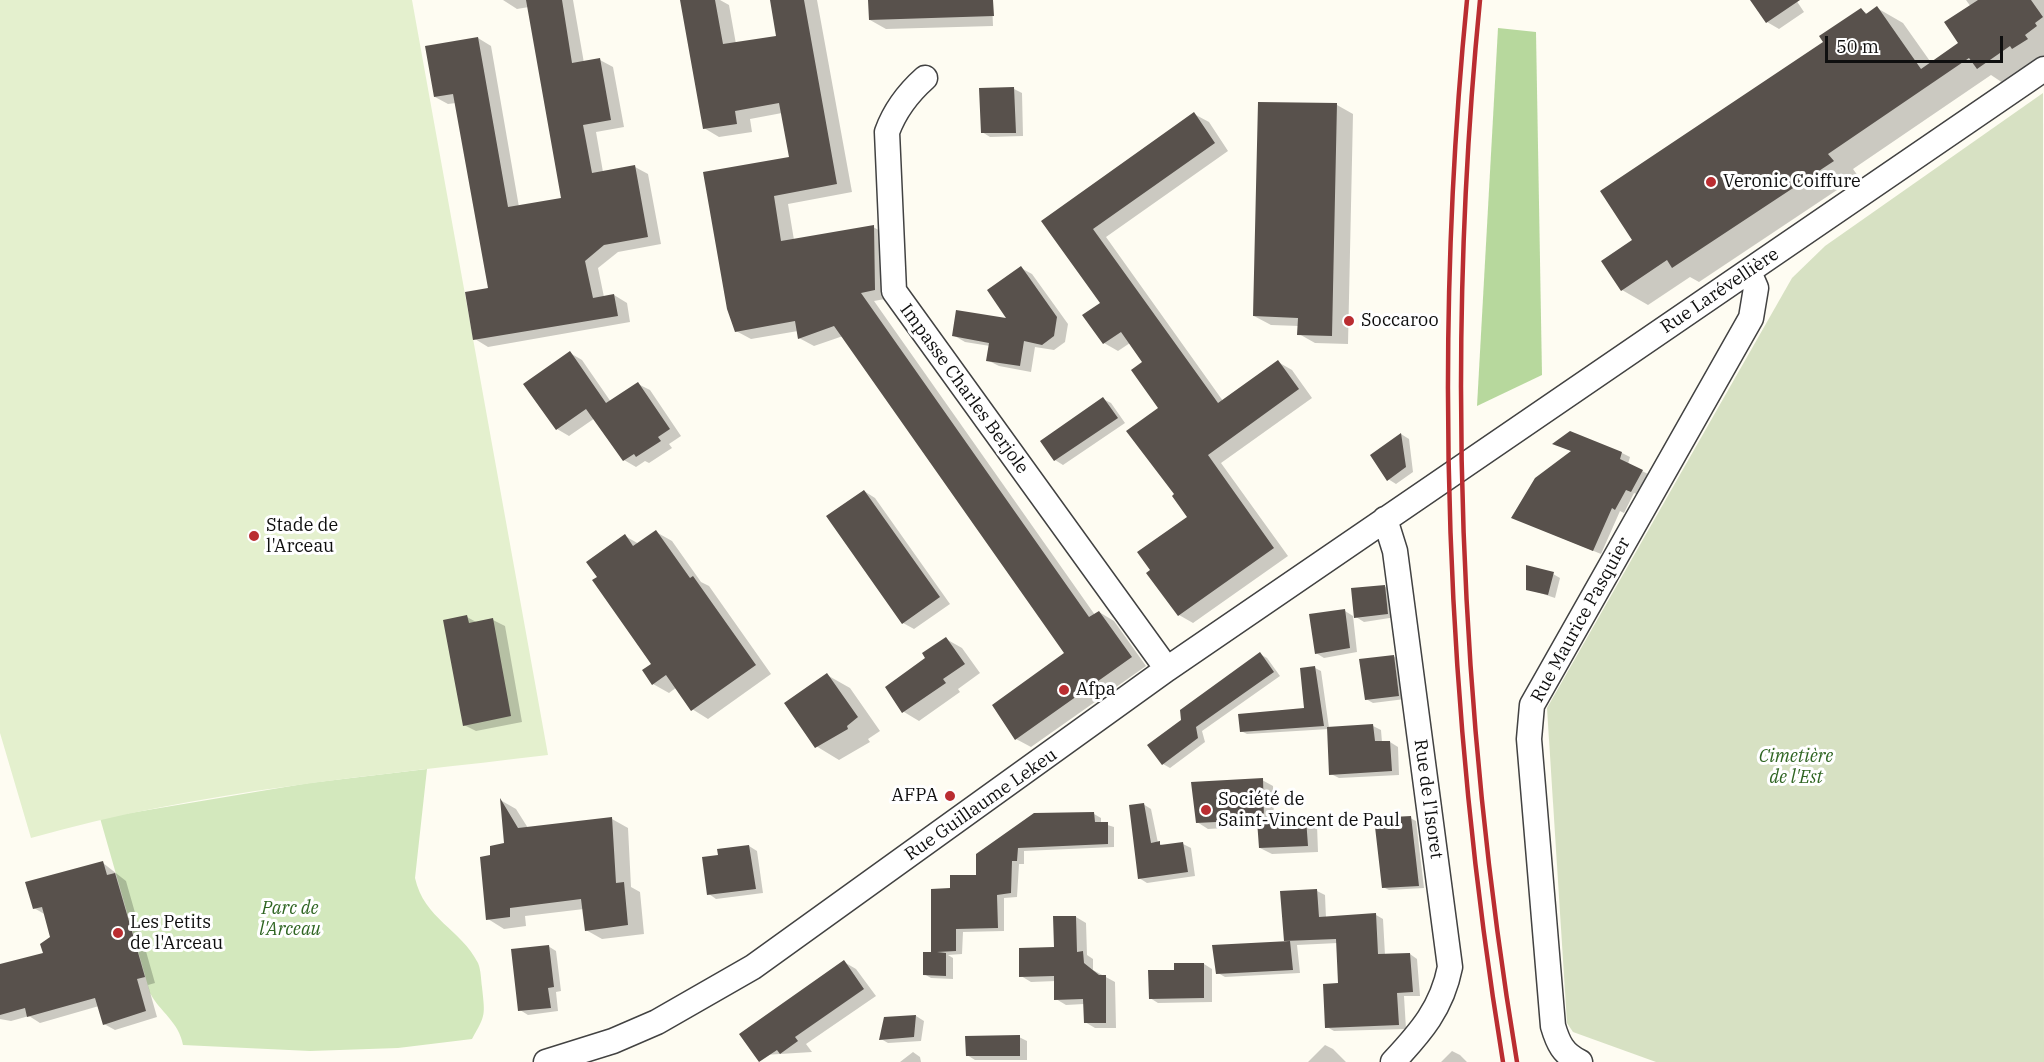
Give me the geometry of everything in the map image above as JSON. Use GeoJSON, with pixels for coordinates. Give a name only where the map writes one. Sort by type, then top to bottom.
{"type":"FeatureCollection","features":[{"type":"Feature","properties":{"kind":"street","name":"Rue Larévellière"},"geometry":{"type":"LineString","coordinates":[[1390,516],[2044,69]]}},
{"type":"Feature","properties":{"kind":"street","name":"Impasse Charles Berjole"},"geometry":{"type":"LineString","coordinates":[[925,78],[908,94],[893,116],[887,132],[894,291],[1167,669]]}},
{"type":"Feature","properties":{"kind":"street","name":"Rue Maurice Pasquier"},"geometry":{"type":"LineString","coordinates":[[1580,1062],[1566,1054],[1557,1041],[1553,1026],[1529,739],[1532,705],[1751,318],[1756,288],[1749,272]]}},
{"type":"Feature","properties":{"kind":"street","name":"Rue Guillaume Lekeu"},"geometry":{"type":"LineString","coordinates":[[546,1062],[613,1041],[657,1022],[753,967],[1167,669],[1390,516]]}},
{"type":"Feature","properties":{"kind":"street","name":"Rue de l'Isoret"},"geometry":{"type":"LineString","coordinates":[[1390,516],[1450,967],[1446,986],[1430,1021],[1393,1062]]}},
{"type":"Feature","properties":{"kind":"green space","name":"Stade de l'Arceau"},"geometry":{"type":"Polygon","coordinates":[[[0,0],[412,0],[548,755],[223,796],[94,822],[31,838],[0,733],[0,0]]]}},
{"type":"Feature","properties":{"kind":"green space"},"geometry":{"type":"Polygon","coordinates":[[[1498,28],[1536,32],[1542,375],[1477,406],[1498,28]]]}},
{"type":"Feature","properties":{"kind":"green space","name":"Cimetière de l'Est"},"geometry":{"type":"Polygon","coordinates":[[[2043,93],[2044,1062],[1656,1062],[1573,1032],[1567,1023],[1547,708],[1792,278],[1825,246],[2043,93]]]}},
{"type":"Feature","properties":{"kind":"green space","name":"Parc de l'Arceau"},"geometry":{"type":"Polygon","coordinates":[[[427,769],[415,878],[426,904],[471,951],[478,963],[484,1010],[472,1039],[398,1048],[310,1051],[183,1045],[178,1030],[150,993],[100,818],[309,783],[427,769]]]}},
{"type":"Feature","properties":{"kind":"building"},"geometry":{"type":"Polygon","coordinates":[[[526,0],[562,0],[572,63],[600,58],[611,120],[583,125],[592,173],[635,165],[648,237],[604,245],[585,261],[593,298],[614,294],[618,316],[473,340],[465,292],[488,288],[453,94],[434,97],[425,46],[478,37],[508,207],[561,198],[526,0]]]}},
{"type":"Feature","properties":{"kind":"building"},"geometry":{"type":"Polygon","coordinates":[[[680,0],[715,0],[723,44],[776,36],[770,0],[804,0],[837,184],[774,196],[781,241],[874,225],[875,290],[861,293],[1089,617],[1099,611],[1132,657],[1015,740],[992,705],[1064,653],[834,326],[798,339],[795,321],[735,332],[727,309],[703,172],[789,157],[779,103],[735,111],[737,124],[703,129],[680,0]]]}},
{"type":"Feature","properties":{"kind":"building"},"geometry":{"type":"Polygon","coordinates":[[[868,0],[993,0],[994,16],[869,20],[868,0]]]}},
{"type":"Feature","properties":{"kind":"building"},"geometry":{"type":"Polygon","coordinates":[[[1750,0],[1800,0],[1766,23],[1750,0]]]}},
{"type":"Feature","properties":{"kind":"building"},"geometry":{"type":"Polygon","coordinates":[[[1978,0],[2031,0],[2043,17],[2035,23],[2037,26],[2025,35],[2028,39],[2012,49],[2010,46],[1977,69],[1969,58],[1828,154],[1834,161],[1672,268],[1667,260],[1621,291],[1601,261],[1632,240],[1600,191],[1823,42],[1819,36],[1861,8],[1866,14],[1877,6],[1921,69],[1958,43],[1944,22],[1978,0]]]}},
{"type":"Feature","properties":{"kind":"building"},"geometry":{"type":"Polygon","coordinates":[[[1014,87],[1016,133],[981,133],[979,88],[1014,87]]]}},
{"type":"Feature","properties":{"kind":"building"},"geometry":{"type":"Polygon","coordinates":[[[1258,102],[1337,103],[1332,336],[1297,335],[1298,318],[1253,316],[1258,102]]]}},
{"type":"Feature","properties":{"kind":"building"},"geometry":{"type":"Polygon","coordinates":[[[1194,112],[1215,143],[1093,229],[1218,403],[1278,360],[1299,389],[1208,455],[1274,548],[1178,616],[1146,573],[1150,570],[1137,552],[1187,517],[1172,496],[1174,494],[1126,431],[1158,408],[1131,370],[1142,362],[1121,332],[1103,344],[1082,315],[1100,303],[1041,221],[1194,112]]]}},
{"type":"Feature","properties":{"kind":"building"},"geometry":{"type":"Polygon","coordinates":[[[1021,266],[1057,317],[1054,336],[1042,345],[1024,341],[1020,366],[986,361],[989,343],[952,336],[956,310],[1006,318],[987,290],[1021,266]]]}},
{"type":"Feature","properties":{"kind":"building"},"geometry":{"type":"Polygon","coordinates":[[[570,351],[606,403],[638,382],[670,429],[658,437],[661,441],[636,457],[634,454],[623,461],[586,409],[556,430],[523,384],[570,351]]]}},
{"type":"Feature","properties":{"kind":"building"},"geometry":{"type":"Polygon","coordinates":[[[1103,397],[1118,418],[1054,461],[1040,441],[1103,397]]]}},
{"type":"Feature","properties":{"kind":"building"},"geometry":{"type":"Polygon","coordinates":[[[1570,431],[1622,452],[1620,459],[1643,470],[1631,492],[1626,490],[1615,510],[1612,508],[1593,551],[1511,518],[1535,478],[1571,451],[1552,444],[1570,431]]]}},
{"type":"Feature","properties":{"kind":"building"},"geometry":{"type":"Polygon","coordinates":[[[1401,433],[1406,467],[1387,481],[1370,455],[1401,433]]]}},
{"type":"Feature","properties":{"kind":"building"},"geometry":{"type":"Polygon","coordinates":[[[864,490],[940,597],[902,624],[826,516],[864,490]]]}},
{"type":"Feature","properties":{"kind":"building"},"geometry":{"type":"Polygon","coordinates":[[[656,530],[690,578],[693,576],[756,665],[691,711],[666,675],[652,685],[642,670],[651,664],[592,580],[597,577],[586,562],[625,534],[633,546],[656,530]]]}},
{"type":"Feature","properties":{"kind":"building"},"geometry":{"type":"Polygon","coordinates":[[[1526,565],[1554,572],[1548,595],[1526,590],[1526,565]]]}},
{"type":"Feature","properties":{"kind":"building"},"geometry":{"type":"Polygon","coordinates":[[[1385,585],[1388,614],[1354,618],[1351,588],[1385,585]]]}},
{"type":"Feature","properties":{"kind":"building"},"geometry":{"type":"Polygon","coordinates":[[[1345,609],[1350,648],[1315,654],[1309,614],[1345,609]]]}},
{"type":"Feature","properties":{"kind":"building"},"geometry":{"type":"Polygon","coordinates":[[[467,615],[469,623],[493,618],[511,716],[463,726],[443,620],[467,615]]]}},
{"type":"Feature","properties":{"kind":"building"},"geometry":{"type":"Polygon","coordinates":[[[946,637],[965,664],[943,679],[946,683],[902,713],[885,687],[925,658],[922,653],[946,637]]]}},
{"type":"Feature","properties":{"kind":"building"},"geometry":{"type":"Polygon","coordinates":[[[1260,652],[1274,672],[1196,727],[1198,738],[1162,765],[1147,745],[1181,720],[1180,710],[1260,652]]]}},
{"type":"Feature","properties":{"kind":"building"},"geometry":{"type":"Polygon","coordinates":[[[1394,655],[1399,696],[1365,700],[1359,659],[1394,655]]]}},
{"type":"Feature","properties":{"kind":"building"},"geometry":{"type":"Polygon","coordinates":[[[1315,666],[1324,726],[1240,732],[1238,714],[1304,708],[1300,668],[1315,666]]]}},
{"type":"Feature","properties":{"kind":"building"},"geometry":{"type":"Polygon","coordinates":[[[827,673],[858,717],[847,726],[848,729],[815,748],[784,703],[827,673]]]}},
{"type":"Feature","properties":{"kind":"building"},"geometry":{"type":"Polygon","coordinates":[[[1373,724],[1375,741],[1390,741],[1392,771],[1329,775],[1327,727],[1373,724]]]}},
{"type":"Feature","properties":{"kind":"building"},"geometry":{"type":"Polygon","coordinates":[[[1263,778],[1264,819],[1306,818],[1308,846],[1259,848],[1257,820],[1196,823],[1191,782],[1263,778]]]}},
{"type":"Feature","properties":{"kind":"building"},"geometry":{"type":"Polygon","coordinates":[[[500,798],[518,828],[612,817],[616,883],[624,882],[628,925],[585,931],[581,899],[510,908],[510,917],[486,920],[480,857],[490,855],[490,846],[504,843],[500,798]]]}},
{"type":"Feature","properties":{"kind":"building"},"geometry":{"type":"Polygon","coordinates":[[[1144,803],[1151,843],[1160,841],[1160,845],[1183,842],[1188,872],[1138,879],[1129,805],[1144,803]]]}},
{"type":"Feature","properties":{"kind":"building"},"geometry":{"type":"Polygon","coordinates":[[[1094,812],[1095,822],[1108,822],[1108,844],[1018,848],[1017,861],[1012,861],[1011,893],[997,895],[998,928],[956,929],[956,951],[937,952],[946,953],[946,976],[923,975],[923,952],[931,952],[931,889],[950,888],[950,875],[976,875],[976,854],[1034,813],[1094,812]]]}},
{"type":"Feature","properties":{"kind":"building"},"geometry":{"type":"Polygon","coordinates":[[[1411,816],[1419,886],[1382,888],[1374,818],[1411,816]]]}},
{"type":"Feature","properties":{"kind":"building"},"geometry":{"type":"Polygon","coordinates":[[[749,845],[756,889],[707,895],[702,857],[718,855],[717,849],[749,845]]]}},
{"type":"Feature","properties":{"kind":"building"},"geometry":{"type":"Polygon","coordinates":[[[103,861],[107,875],[115,873],[133,935],[145,977],[137,979],[146,1011],[103,1025],[95,998],[27,1017],[25,1008],[0,1015],[0,964],[43,953],[40,944],[50,937],[42,907],[33,909],[25,882],[103,861]]]}},
{"type":"Feature","properties":{"kind":"building"},"geometry":{"type":"Polygon","coordinates":[[[1317,889],[1319,917],[1376,913],[1378,954],[1410,953],[1413,992],[1397,993],[1399,1025],[1325,1028],[1323,984],[1338,983],[1336,939],[1284,941],[1280,891],[1317,889]]]}},
{"type":"Feature","properties":{"kind":"building"},"geometry":{"type":"Polygon","coordinates":[[[1053,916],[1076,916],[1077,952],[1083,951],[1084,963],[1099,975],[1106,975],[1106,1023],[1084,1023],[1083,999],[1054,1000],[1054,976],[1019,977],[1019,948],[1054,947],[1053,916]]]}},
{"type":"Feature","properties":{"kind":"building"},"geometry":{"type":"Polygon","coordinates":[[[1290,941],[1293,970],[1216,974],[1212,945],[1290,941]]]}},
{"type":"Feature","properties":{"kind":"building"},"geometry":{"type":"Polygon","coordinates":[[[549,945],[554,987],[548,988],[551,1008],[518,1011],[511,949],[549,945]]]}},
{"type":"Feature","properties":{"kind":"building"},"geometry":{"type":"Polygon","coordinates":[[[844,960],[864,989],[795,1037],[798,1041],[780,1054],[777,1050],[759,1062],[739,1034],[844,960]]]}},
{"type":"Feature","properties":{"kind":"building"},"geometry":{"type":"Polygon","coordinates":[[[1174,963],[1204,963],[1204,998],[1149,999],[1148,970],[1174,970],[1174,963]]]}},
{"type":"Feature","properties":{"kind":"building"},"geometry":{"type":"Polygon","coordinates":[[[916,1015],[914,1037],[879,1040],[884,1017],[916,1015]]]}},
{"type":"Feature","properties":{"kind":"building"},"geometry":{"type":"Polygon","coordinates":[[[1020,1035],[1020,1056],[966,1056],[965,1036],[1020,1035]]]}},
{"type":"Feature","properties":{"kind":"railway"},"geometry":{"type":"LineString","coordinates":[[1467,0],[1456,133],[1450,266],[1448,399],[1450,532],[1457,666],[1468,798],[1503,1062]]}},
{"type":"Feature","properties":{"kind":"railway"},"geometry":{"type":"LineString","coordinates":[[1480,0],[1469,133],[1463,266],[1461,399],[1464,532],[1471,666],[1482,798],[1497,931],[1517,1062]]}},
{"type":"Feature","properties":{"kind":"place","name":"Veronic Coiffure"},"geometry":{"type":"Point","coordinates":[1711,182]}},
{"type":"Feature","properties":{"kind":"place","name":"Soccaroo"},"geometry":{"type":"Point","coordinates":[1349,321]}},
{"type":"Feature","properties":{"kind":"place","name":"Stade de l'Arceau"},"geometry":{"type":"Point","coordinates":[254,536]}},
{"type":"Feature","properties":{"kind":"place","name":"Afpa"},"geometry":{"type":"Point","coordinates":[1064,690]}},
{"type":"Feature","properties":{"kind":"place","name":"AFPA"},"geometry":{"type":"Point","coordinates":[950,796]}},
{"type":"Feature","properties":{"kind":"place","name":"Société de Saint-Vincent de Paul"},"geometry":{"type":"Point","coordinates":[1206,810]}},
{"type":"Feature","properties":{"kind":"place","name":"Les Petits de l'Arceau"},"geometry":{"type":"Point","coordinates":[118,933]}}]}
